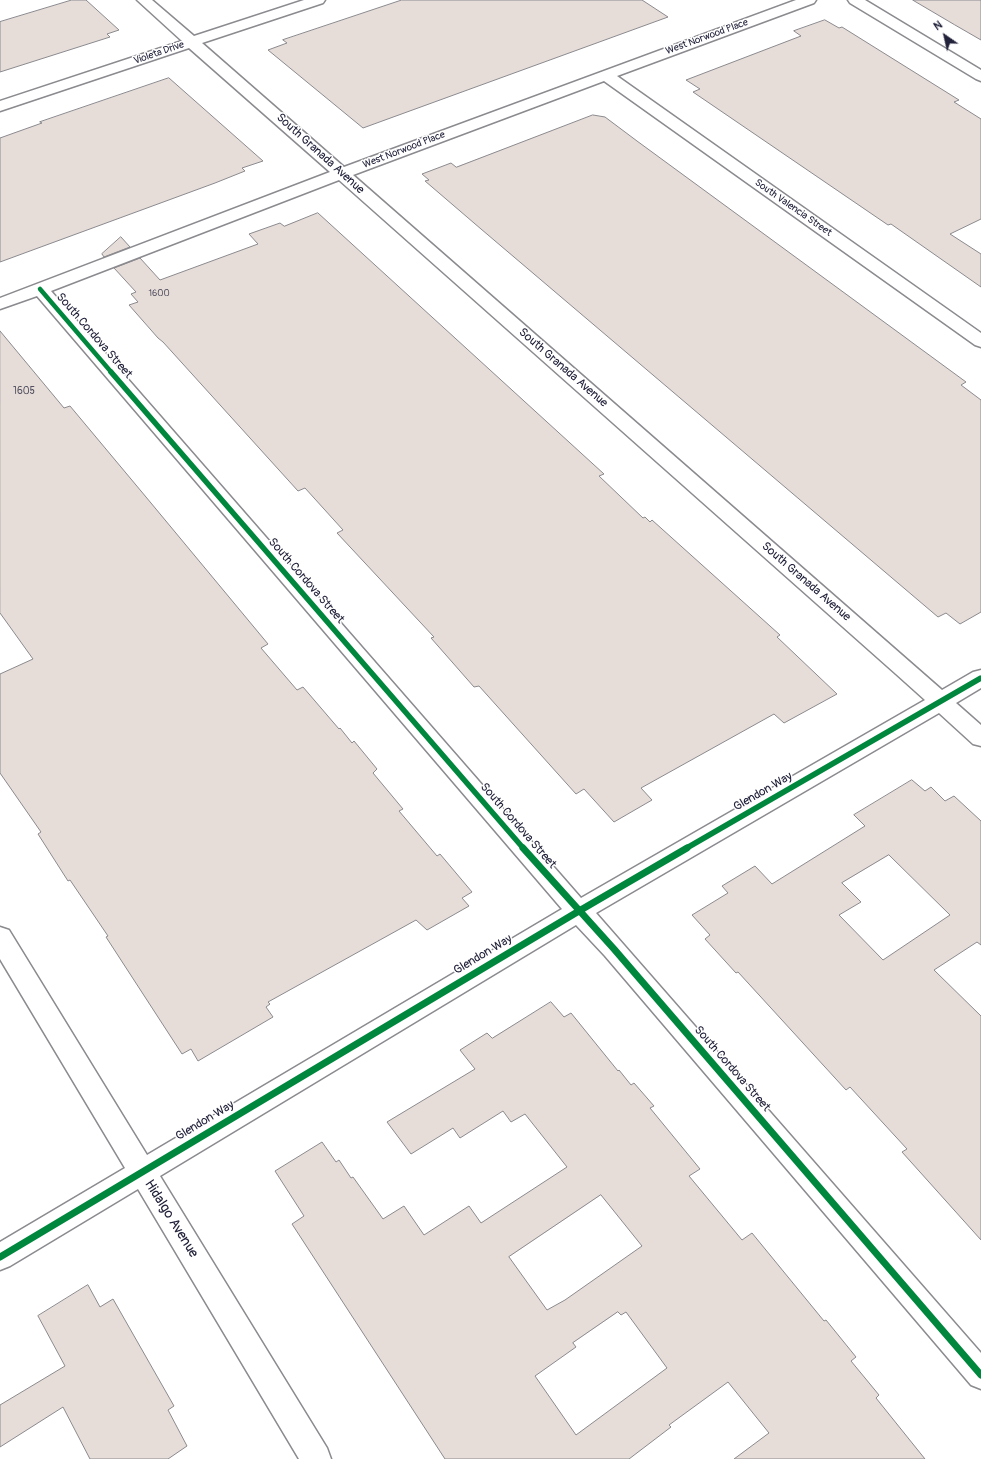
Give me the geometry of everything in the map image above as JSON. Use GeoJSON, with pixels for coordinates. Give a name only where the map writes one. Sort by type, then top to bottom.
{"type":"FeatureCollection","features":[{"type":"Feature","properties":{"kind":"street","name":"South Granada Avenue"},"geometry":{"type":"LineString","coordinates":[[144,0],[981,738]]}},
{"type":"Feature","properties":{"kind":"street","name":"Violeta Drive"},"geometry":{"type":"LineString","coordinates":[[0,106],[318,0]]}},
{"type":"Feature","properties":{"kind":"street","name":"West Norwood Place"},"geometry":{"type":"LineString","coordinates":[[0,304],[605,75],[809,0]]}},
{"type":"Feature","properties":{"kind":"street"},"geometry":{"type":"LineString","coordinates":[[855,0],[981,76]]}},
{"type":"Feature","properties":{"kind":"street","name":"South Valencia Street"},"geometry":{"type":"LineString","coordinates":[[605,75],[981,341]]}},
{"type":"Feature","properties":{"kind":"street","name":"South Cordova Street"},"geometry":{"type":"LineString","coordinates":[[40,289],[579,911],[614,949],[981,1375]]}},
{"type":"Feature","properties":{"kind":"street","name":"Glendon Way"},"geometry":{"type":"LineString","coordinates":[[0,1257],[579,911],[981,678]]}},
{"type":"Feature","properties":{"kind":"street","name":"Hidalgo Avenue"},"geometry":{"type":"LineString","coordinates":[[0,937],[316,1459]]}},
{"type":"Feature","properties":{"kind":"building"},"geometry":{"type":"Polygon","coordinates":[[[72,0],[86,0],[119,30],[107,34],[110,37],[0,72],[0,22],[72,0]]]}},
{"type":"Feature","properties":{"kind":"building"},"geometry":{"type":"Polygon","coordinates":[[[402,0],[642,0],[668,17],[363,128],[268,50],[287,43],[283,40],[402,0]]]}},
{"type":"Feature","properties":{"kind":"building"},"geometry":{"type":"Polygon","coordinates":[[[913,0],[981,0],[981,40],[955,25],[913,0]]]}},
{"type":"Feature","properties":{"kind":"building"},"geometry":{"type":"Polygon","coordinates":[[[825,20],[839,28],[842,27],[959,100],[954,102],[981,119],[981,219],[950,234],[981,254],[981,287],[891,224],[888,225],[693,92],[700,89],[686,80],[801,36],[794,31],[825,20]]]}},
{"type":"Feature","properties":{"kind":"building"},"geometry":{"type":"Polygon","coordinates":[[[169,78],[263,161],[242,168],[245,171],[215,183],[0,262],[0,138],[42,123],[40,122],[169,78]]]}},
{"type":"Feature","properties":{"kind":"building"},"geometry":{"type":"Polygon","coordinates":[[[593,115],[605,117],[966,382],[961,385],[981,400],[981,612],[960,624],[946,613],[938,617],[425,181],[429,180],[422,174],[451,163],[456,167],[593,115]]]}},
{"type":"Feature","properties":{"kind":"building"},"geometry":{"type":"Polygon","coordinates":[[[318,213],[604,474],[599,476],[643,518],[645,517],[650,522],[652,520],[780,635],[777,637],[837,694],[784,723],[774,714],[641,788],[652,800],[614,822],[584,789],[576,794],[479,686],[474,687],[431,638],[434,637],[337,533],[343,530],[305,488],[298,491],[129,305],[138,302],[131,294],[136,292],[114,268],[140,258],[160,280],[258,244],[249,234],[280,223],[284,226],[318,213]]]}},
{"type":"Feature","properties":{"kind":"building"},"geometry":{"type":"Polygon","coordinates":[[[121,237],[130,247],[104,257],[102,254],[121,237]]]}},
{"type":"Feature","properties":{"kind":"building"},"geometry":{"type":"Polygon","coordinates":[[[0,331],[64,408],[70,406],[268,644],[261,648],[297,690],[303,687],[352,743],[354,741],[377,769],[373,773],[403,809],[399,811],[437,856],[440,854],[472,892],[462,898],[469,906],[427,930],[416,920],[268,1002],[270,1004],[266,1007],[273,1017],[198,1061],[191,1049],[182,1054],[106,937],[108,936],[70,880],[68,881],[38,834],[41,832],[0,773],[0,674],[33,659],[0,613],[0,331]]]}},
{"type":"Feature","properties":{"kind":"building"},"geometry":{"type":"Polygon","coordinates":[[[912,780],[925,791],[931,787],[945,801],[954,796],[981,821],[981,945],[977,942],[934,970],[981,1016],[981,1240],[902,1152],[907,1149],[850,1087],[846,1090],[738,972],[736,973],[705,939],[710,935],[692,915],[728,893],[722,886],[755,866],[772,884],[865,826],[854,815],[912,780]],[[889,855],[842,883],[861,902],[839,915],[883,960],[950,915],[889,855]]]}},
{"type":"Feature","properties":{"kind":"building"},"geometry":{"type":"Polygon","coordinates":[[[551,1002],[564,1017],[571,1013],[618,1071],[619,1070],[631,1085],[634,1083],[654,1106],[650,1108],[700,1169],[689,1176],[742,1240],[752,1233],[824,1321],[826,1320],[856,1357],[851,1361],[879,1395],[876,1398],[925,1459],[734,1459],[769,1433],[728,1382],[669,1425],[671,1427],[629,1459],[445,1459],[292,1224],[304,1216],[275,1171],[322,1142],[336,1162],[339,1160],[351,1178],[353,1177],[383,1219],[404,1206],[424,1235],[469,1206],[481,1223],[567,1167],[525,1114],[511,1122],[503,1111],[460,1138],[453,1128],[411,1154],[387,1122],[475,1069],[460,1050],[487,1033],[492,1038],[551,1002]],[[601,1195],[509,1257],[547,1310],[565,1300],[642,1246],[601,1195]],[[618,1312],[573,1343],[576,1347],[535,1376],[576,1435],[667,1368],[626,1312],[621,1315],[618,1312]]]}},
{"type":"Feature","properties":{"kind":"building"},"geometry":{"type":"Polygon","coordinates":[[[88,1285],[100,1307],[113,1299],[174,1406],[168,1410],[187,1446],[168,1459],[90,1459],[63,1407],[0,1447],[0,1405],[65,1366],[38,1316],[88,1285]]]}},
{"type":"Feature","properties":{"kind":"cycle path"},"geometry":{"type":"LineString","coordinates":[[40,289],[550,880],[614,949],[981,1375]]}},
{"type":"Feature","properties":{"kind":"cycle path"},"geometry":{"type":"LineString","coordinates":[[0,1257],[579,911],[981,678]]}}]}
